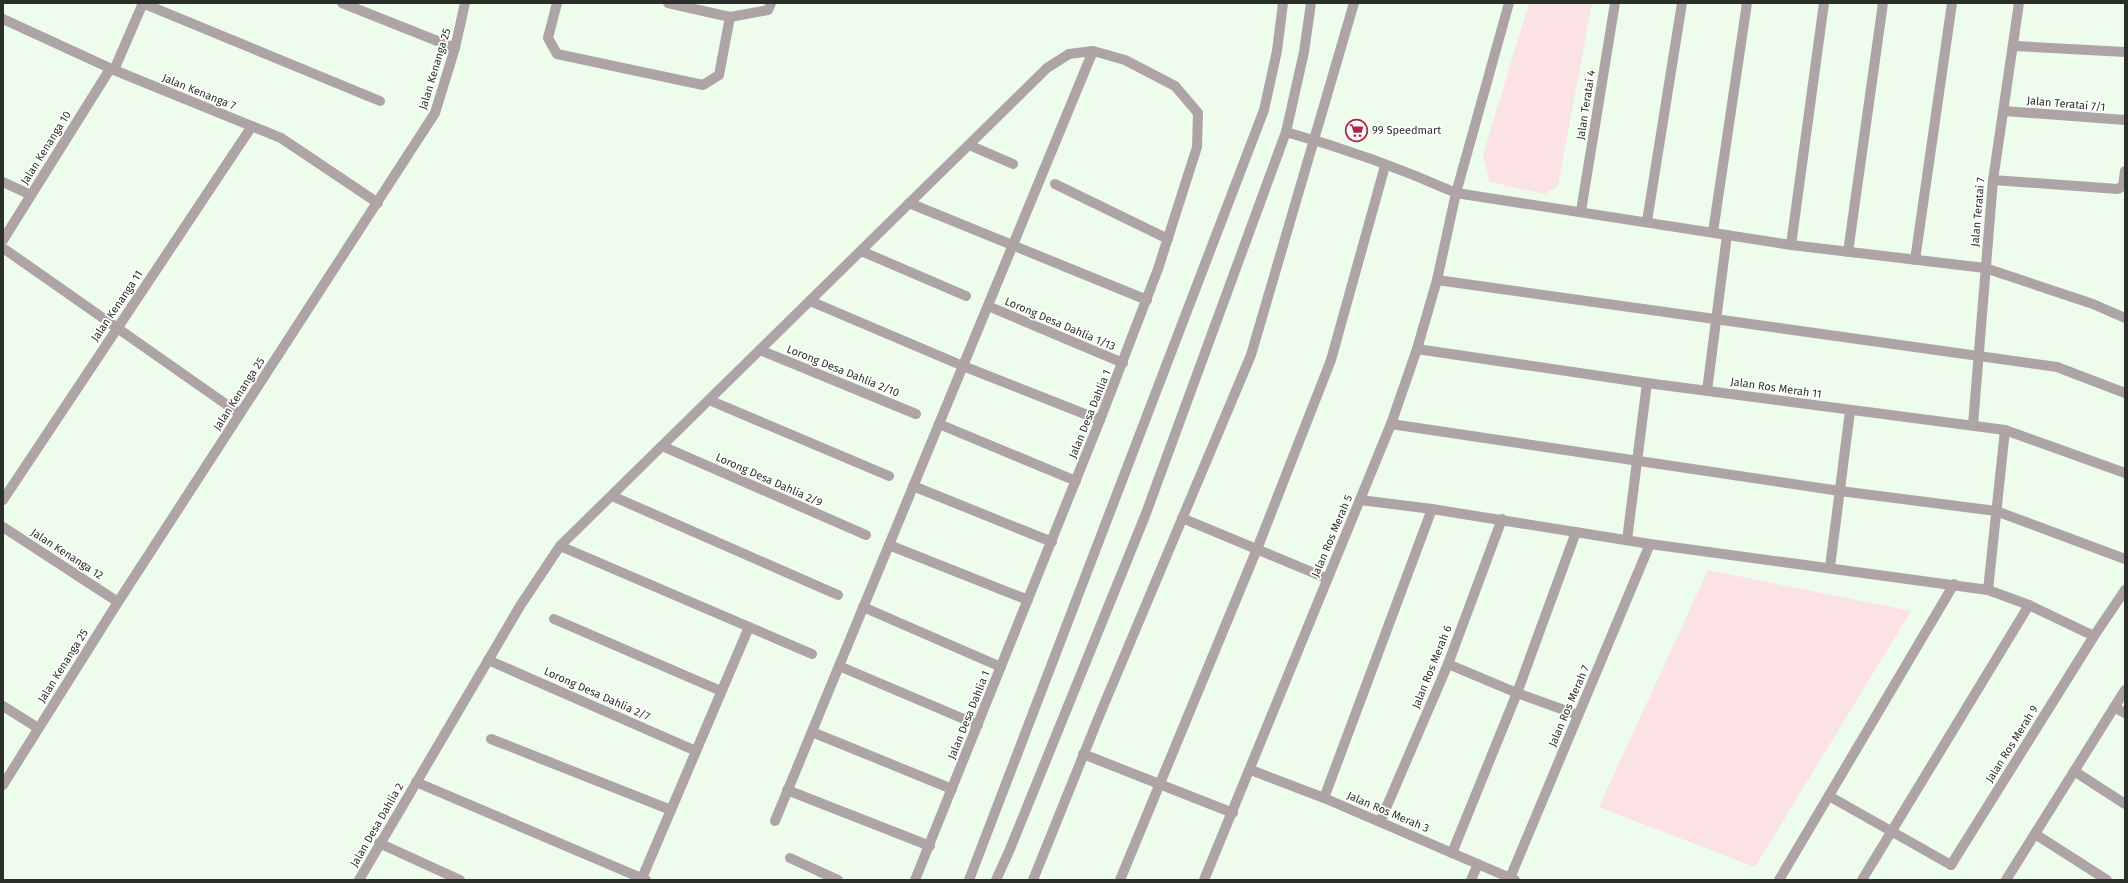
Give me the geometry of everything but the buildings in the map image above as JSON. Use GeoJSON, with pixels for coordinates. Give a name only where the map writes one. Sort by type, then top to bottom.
{"type":"FeatureCollection","features":[{"type":"Feature","properties":{"kind":"street"},"geometry":{"type":"LineString","coordinates":[[143,3],[380,101]]}},
{"type":"Feature","properties":{"kind":"street","name":"Jalan Kenanga 10"},"geometry":{"type":"LineString","coordinates":[[3,240],[112,69],[143,3]]}},
{"type":"Feature","properties":{"kind":"street"},"geometry":{"type":"LineString","coordinates":[[342,3],[455,48]]}},
{"type":"Feature","properties":{"kind":"street","name":"Jalan Kenanga 25"},"geometry":{"type":"LineString","coordinates":[[3,785],[118,602],[435,113],[455,48],[465,3]]}},
{"type":"Feature","properties":{"kind":"street"},"geometry":{"type":"LineString","coordinates":[[557,3],[548,38],[557,54],[703,85],[719,75],[730,17]]}},
{"type":"Feature","properties":{"kind":"street"},"geometry":{"type":"LineString","coordinates":[[668,3],[730,17],[768,10],[771,3]]}},
{"type":"Feature","properties":{"kind":"street"},"geometry":{"type":"LineString","coordinates":[[969,880],[1264,110],[1277,51],[1283,3]]}},
{"type":"Feature","properties":{"kind":"street"},"geometry":{"type":"LineString","coordinates":[[996,880],[1010,850],[1145,516],[1286,132],[1304,52],[1312,3]]}},
{"type":"Feature","properties":{"kind":"street"},"geometry":{"type":"LineString","coordinates":[[1033,880],[1083,754],[1251,355],[1354,3]]}},
{"type":"Feature","properties":{"kind":"street","name":"Jalan Ros Merah 5"},"geometry":{"type":"LineString","coordinates":[[1204,880],[1233,814],[1326,578],[1391,424],[1417,349],[1437,280],[1456,193],[1509,3]]}},
{"type":"Feature","properties":{"kind":"street","name":"Jalan Teratai 4"},"geometry":{"type":"LineString","coordinates":[[1580,212],[1615,3]]}},
{"type":"Feature","properties":{"kind":"street"},"geometry":{"type":"LineString","coordinates":[[1647,221],[1682,3]]}},
{"type":"Feature","properties":{"kind":"street"},"geometry":{"type":"LineString","coordinates":[[1714,232],[1747,3]]}},
{"type":"Feature","properties":{"kind":"street"},"geometry":{"type":"LineString","coordinates":[[1791,245],[1824,3]]}},
{"type":"Feature","properties":{"kind":"street"},"geometry":{"type":"LineString","coordinates":[[1848,252],[1883,3]]}},
{"type":"Feature","properties":{"kind":"street"},"geometry":{"type":"LineString","coordinates":[[1915,260],[1952,3]]}},
{"type":"Feature","properties":{"kind":"street","name":"Jalan Teratai 7"},"geometry":{"type":"LineString","coordinates":[[1973,425],[1993,180],[2014,46],[2019,3]]}},
{"type":"Feature","properties":{"kind":"street","name":"Jalan Kenanga 7"},"geometry":{"type":"LineString","coordinates":[[3,18],[112,69],[281,138],[378,203]]}},
{"type":"Feature","properties":{"kind":"street"},"geometry":{"type":"LineString","coordinates":[[2014,46],[2125,52]]}},
{"type":"Feature","properties":{"kind":"street"},"geometry":{"type":"LineString","coordinates":[[775,821],[1093,51]]}},
{"type":"Feature","properties":{"kind":"street","name":"Jalan Desa Dahlia 1"},"geometry":{"type":"LineString","coordinates":[[709,400],[1047,68],[1069,54],[1093,51],[1125,60],[1175,86],[1198,113],[1197,148],[1147,300],[1052,542],[915,880]]}},
{"type":"Feature","properties":{"kind":"street","name":"Jalan Teratai 7/1"},"geometry":{"type":"LineString","coordinates":[[2004,111],[2125,120]]}},
{"type":"Feature","properties":{"kind":"street","name":"Jalan Kenanga 11"},"geometry":{"type":"LineString","coordinates":[[3,500],[252,126]]}},
{"type":"Feature","properties":{"kind":"street"},"geometry":{"type":"LineString","coordinates":[[1286,132],[1315,140],[1423,179],[1456,193],[1509,203],[1647,221],[1791,245],[1985,268],[2093,304],[2125,318]]}},
{"type":"Feature","properties":{"kind":"street"},"geometry":{"type":"LineString","coordinates":[[969,145],[1012,164]]}},
{"type":"Feature","properties":{"kind":"street"},"geometry":{"type":"LineString","coordinates":[[1120,880],[1257,549],[1331,360],[1385,166]]}},
{"type":"Feature","properties":{"kind":"street"},"geometry":{"type":"LineString","coordinates":[[1993,180],[2118,189],[2123,186],[2125,171]]}},
{"type":"Feature","properties":{"kind":"street"},"geometry":{"type":"LineString","coordinates":[[3,182],[31,195]]}},
{"type":"Feature","properties":{"kind":"street"},"geometry":{"type":"LineString","coordinates":[[1055,184],[1168,238]]}},
{"type":"Feature","properties":{"kind":"street"},"geometry":{"type":"LineString","coordinates":[[909,203],[1147,300]]}},
{"type":"Feature","properties":{"kind":"street"},"geometry":{"type":"LineString","coordinates":[[1707,391],[1727,235]]}},
{"type":"Feature","properties":{"kind":"street"},"geometry":{"type":"LineString","coordinates":[[3,248],[240,414]]}},
{"type":"Feature","properties":{"kind":"street"},"geometry":{"type":"LineString","coordinates":[[861,251],[966,296]]}},
{"type":"Feature","properties":{"kind":"street"},"geometry":{"type":"LineString","coordinates":[[1437,280],[2057,367],[2125,393]]}},
{"type":"Feature","properties":{"kind":"street"},"geometry":{"type":"LineString","coordinates":[[810,301],[963,366],[1100,420]]}},
{"type":"Feature","properties":{"kind":"street","name":"Lorong Desa Dahlia 1/13"},"geometry":{"type":"LineString","coordinates":[[988,306],[1122,363]]}},
{"type":"Feature","properties":{"kind":"street","name":"Jalan Ros Merah 11"},"geometry":{"type":"LineString","coordinates":[[1417,349],[1850,411],[2005,430],[2125,473]]}},
{"type":"Feature","properties":{"kind":"street","name":"Lorong Desa Dahlia 2/10"},"geometry":{"type":"LineString","coordinates":[[760,350],[916,414]]}},
{"type":"Feature","properties":{"kind":"street"},"geometry":{"type":"LineString","coordinates":[[1627,540],[1647,383]]}},
{"type":"Feature","properties":{"kind":"street"},"geometry":{"type":"LineString","coordinates":[[709,400],[889,476]]}},
{"type":"Feature","properties":{"kind":"street","name":"Jalan Desa Dahlia 2"},"geometry":{"type":"LineString","coordinates":[[359,880],[520,606],[560,546],[709,400]]}},
{"type":"Feature","properties":{"kind":"street"},"geometry":{"type":"LineString","coordinates":[[1830,567],[1850,411]]}},
{"type":"Feature","properties":{"kind":"street"},"geometry":{"type":"LineString","coordinates":[[939,424],[1076,481]]}},
{"type":"Feature","properties":{"kind":"street"},"geometry":{"type":"LineString","coordinates":[[1391,424],[1840,491],[1996,511],[2125,559]]}},
{"type":"Feature","properties":{"kind":"street"},"geometry":{"type":"LineString","coordinates":[[1988,590],[2005,430]]}},
{"type":"Feature","properties":{"kind":"street","name":"Lorong Desa Dahlia 2/9"},"geometry":{"type":"LineString","coordinates":[[662,446],[866,535]]}},
{"type":"Feature","properties":{"kind":"street"},"geometry":{"type":"LineString","coordinates":[[913,486],[1052,542]]}},
{"type":"Feature","properties":{"kind":"street"},"geometry":{"type":"LineString","coordinates":[[612,496],[838,595]]}},
{"type":"Feature","properties":{"kind":"street"},"geometry":{"type":"LineString","coordinates":[[1360,500],[1502,519],[1650,544],[1830,567],[1988,590],[2029,604],[2094,636]]}},
{"type":"Feature","properties":{"kind":"street"},"geometry":{"type":"LineString","coordinates":[[1324,798],[1432,509]]}},
{"type":"Feature","properties":{"kind":"street"},"geometry":{"type":"LineString","coordinates":[[1182,518],[1326,578]]}},
{"type":"Feature","properties":{"kind":"street","name":"Jalan Ros Merah 6"},"geometry":{"type":"LineString","coordinates":[[1380,822],[1448,664],[1502,519]]}},
{"type":"Feature","properties":{"kind":"street","name":"Jalan Kenanga 12"},"geometry":{"type":"LineString","coordinates":[[3,527],[118,602]]}},
{"type":"Feature","properties":{"kind":"street"},"geometry":{"type":"LineString","coordinates":[[1452,853],[1517,692],[1576,532]]}},
{"type":"Feature","properties":{"kind":"street","name":"Jalan Ros Merah 7"},"geometry":{"type":"LineString","coordinates":[[1513,879],[1578,715],[1650,544]]}},
{"type":"Feature","properties":{"kind":"street"},"geometry":{"type":"LineString","coordinates":[[889,545],[1028,600]]}},
{"type":"Feature","properties":{"kind":"street"},"geometry":{"type":"LineString","coordinates":[[560,546],[812,654]]}},
{"type":"Feature","properties":{"kind":"street"},"geometry":{"type":"LineString","coordinates":[[1779,880],[1954,584]]}},
{"type":"Feature","properties":{"kind":"street","name":"Jalan Ros Merah 9"},"geometry":{"type":"LineString","coordinates":[[1891,832],[1951,865],[2094,636],[2125,590]]}},
{"type":"Feature","properties":{"kind":"street"},"geometry":{"type":"LineString","coordinates":[[1862,880],[2029,604]]}},
{"type":"Feature","properties":{"kind":"street"},"geometry":{"type":"LineString","coordinates":[[863,606],[1001,667]]}},
{"type":"Feature","properties":{"kind":"street"},"geometry":{"type":"LineString","coordinates":[[554,619],[721,691]]}},
{"type":"Feature","properties":{"kind":"street"},"geometry":{"type":"LineString","coordinates":[[416,782],[644,879],[671,810],[749,627]]}},
{"type":"Feature","properties":{"kind":"street","name":"Lorong Desa Dahlia 2/7"},"geometry":{"type":"LineString","coordinates":[[488,660],[696,751]]}},
{"type":"Feature","properties":{"kind":"street"},"geometry":{"type":"LineString","coordinates":[[1448,664],[1578,715]]}},
{"type":"Feature","properties":{"kind":"street"},"geometry":{"type":"LineString","coordinates":[[839,666],[978,725]]}},
{"type":"Feature","properties":{"kind":"street"},"geometry":{"type":"LineString","coordinates":[[2006,880],[2125,690]]}},
{"type":"Feature","properties":{"kind":"street"},"geometry":{"type":"LineString","coordinates":[[3,706],[38,728]]}},
{"type":"Feature","properties":{"kind":"street"},"geometry":{"type":"LineString","coordinates":[[2114,707],[2125,713]]}},
{"type":"Feature","properties":{"kind":"street"},"geometry":{"type":"LineString","coordinates":[[812,732],[952,789]]}},
{"type":"Feature","properties":{"kind":"street"},"geometry":{"type":"LineString","coordinates":[[491,738],[671,810]]}},
{"type":"Feature","properties":{"kind":"street"},"geometry":{"type":"LineString","coordinates":[[1083,754],[1233,814]]}},
{"type":"Feature","properties":{"kind":"street","name":"Jalan Ros Merah 3"},"geometry":{"type":"LineString","coordinates":[[1251,770],[1324,798],[1513,879]]}},
{"type":"Feature","properties":{"kind":"street"},"geometry":{"type":"LineString","coordinates":[[2074,771],[2125,804]]}},
{"type":"Feature","properties":{"kind":"street"},"geometry":{"type":"LineString","coordinates":[[787,790],[930,846]]}},
{"type":"Feature","properties":{"kind":"street"},"geometry":{"type":"LineString","coordinates":[[1829,796],[1891,832]]}},
{"type":"Feature","properties":{"kind":"street"},"geometry":{"type":"LineString","coordinates":[[2035,834],[2106,880]]}},
{"type":"Feature","properties":{"kind":"street"},"geometry":{"type":"LineString","coordinates":[[380,843],[460,880]]}},
{"type":"Feature","properties":{"kind":"street"},"geometry":{"type":"LineString","coordinates":[[790,858],[838,880]]}},
{"type":"Feature","properties":{"kind":"street"},"geometry":{"type":"LineString","coordinates":[[1471,880],[1478,864]]}},
{"type":"Feature","properties":{"kind":"shaded area"},"geometry":{"type":"Polygon","coordinates":[[[1529,3],[1592,3],[1558,186],[1544,194],[1490,182],[1483,155],[1529,3]]]}},
{"type":"Feature","properties":{"kind":"shaded area"},"geometry":{"type":"Polygon","coordinates":[[[1708,570],[1911,611],[1755,867],[1599,807],[1708,570]]]}},
{"type":"Feature","properties":{"kind":"place","name":"99 Speedmart"},"geometry":{"type":"Point","coordinates":[1357,130]}}]}
